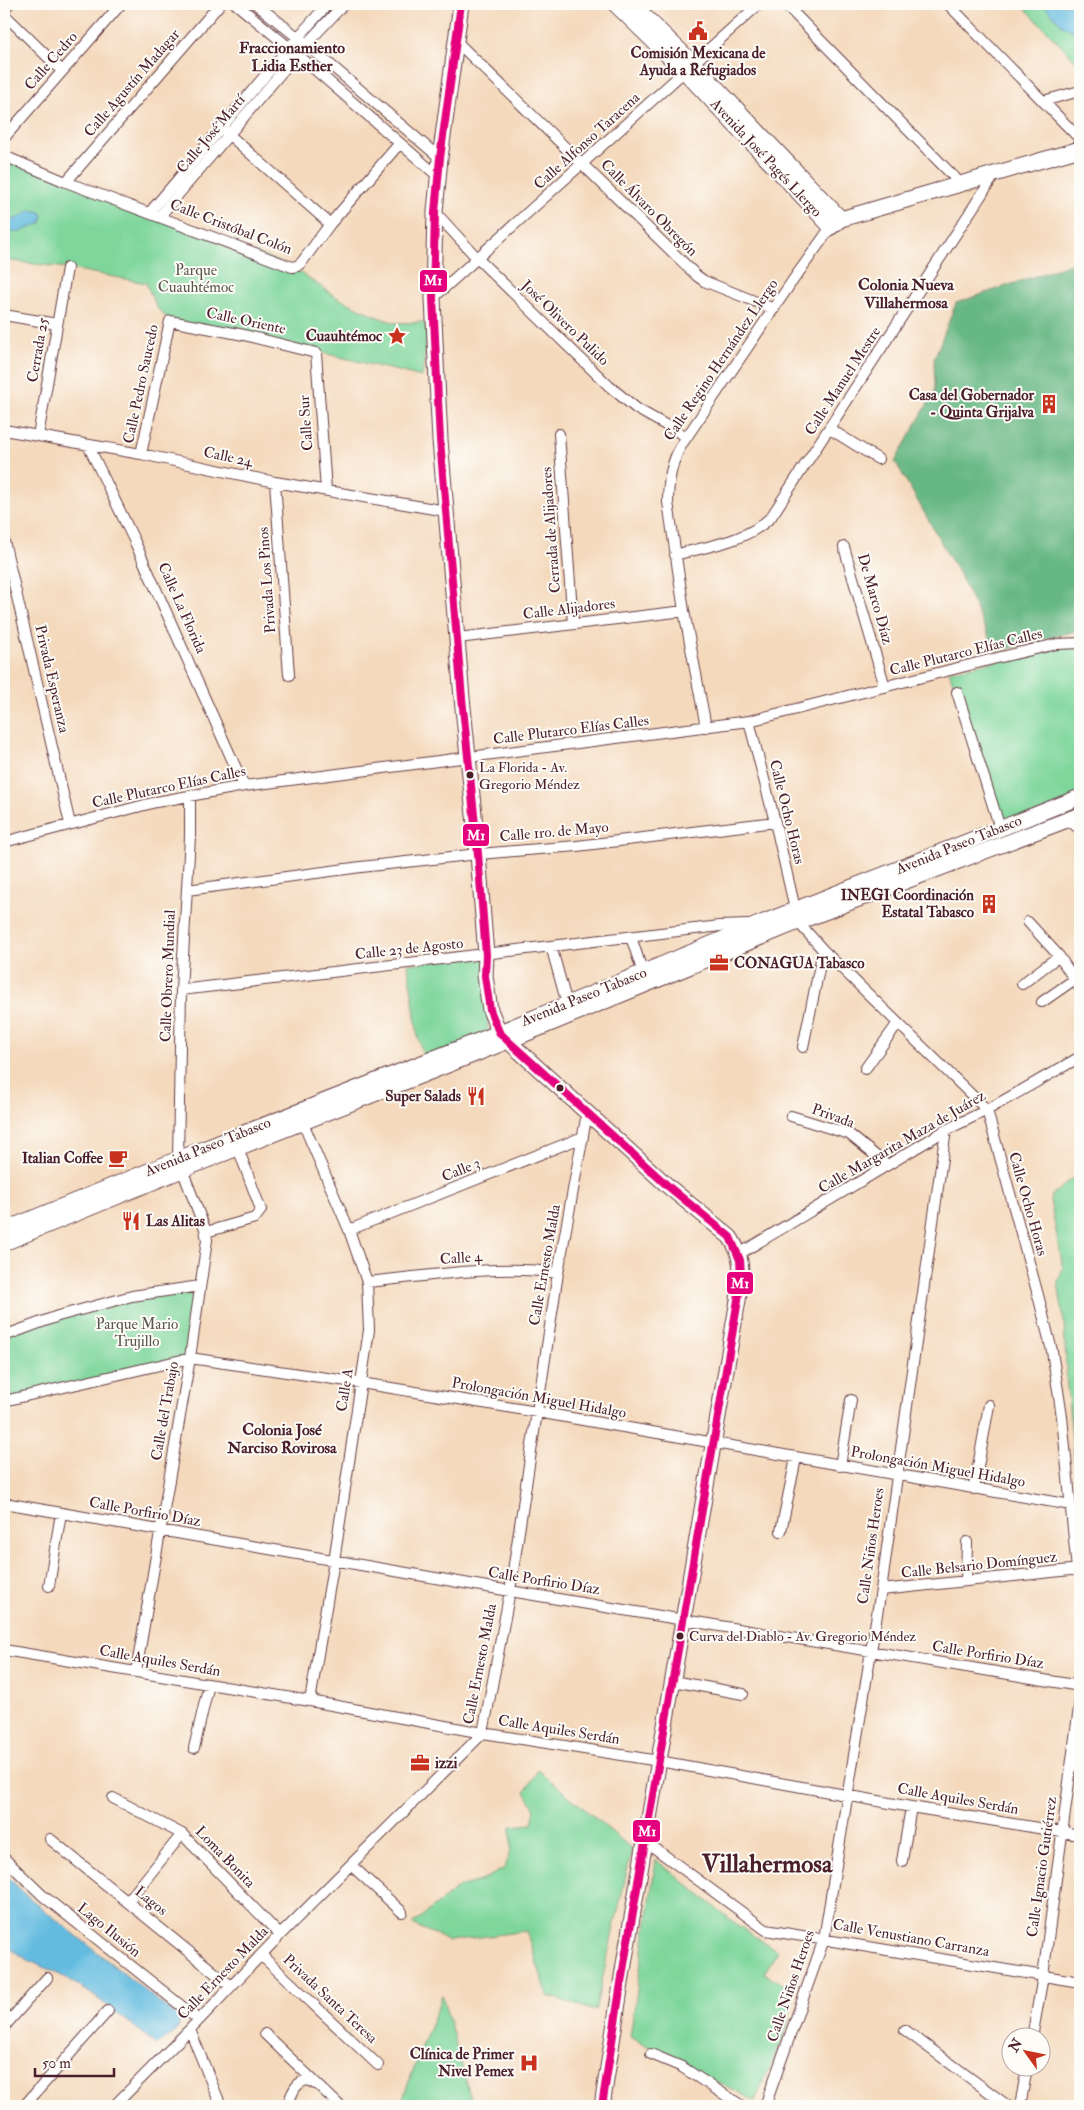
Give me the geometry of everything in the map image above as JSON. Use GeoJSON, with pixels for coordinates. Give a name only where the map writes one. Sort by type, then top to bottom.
{"type":"FeatureCollection","features":[{"type":"Feature","properties":{"kind":"main road"},"geometry":{"type":"LineString","coordinates":[[460,4],[435,212],[433,298],[440,440],[478,854],[490,1010],[503,1036],[669,1186],[730,1238],[739,1254],[742,1273],[624,1964],[602,2106]]}},
{"type":"Feature","properties":{"kind":"main road","name":"Avenida José Pagés Llergo"},"geometry":{"type":"LineString","coordinates":[[615,4],[689,68]]}},
{"type":"Feature","properties":{"kind":"main road","name":"Avenida José Pagés Llergo"},"geometry":{"type":"LineString","coordinates":[[632,4],[689,68],[836,223]]}},
{"type":"Feature","properties":{"kind":"main road"},"geometry":{"type":"LineString","coordinates":[[836,223],[960,183],[1080,149]]}},
{"type":"Feature","properties":{"kind":"main road","name":"Avenida Paseo Tabasco"},"geometry":{"type":"LineString","coordinates":[[4,1230],[180,1164],[503,1036],[797,916],[1000,828],[1080,797]]}},
{"type":"Feature","properties":{"kind":"main road","name":"Avenida Paseo Tabasco"},"geometry":{"type":"LineString","coordinates":[[4,1242],[180,1164],[238,1148],[303,1123],[503,1036],[567,1004],[759,924],[797,916],[1076,821]]}},
{"type":"Feature","properties":{"kind":"main road"},"geometry":{"type":"LineString","coordinates":[[711,945],[720,926]]}},
{"type":"Feature","properties":{"kind":"street"},"geometry":{"type":"LineString","coordinates":[[4,9],[9,4]]}},
{"type":"Feature","properties":{"kind":"street","name":"Calle Cedro"},"geometry":{"type":"LineString","coordinates":[[4,138],[121,4]]}},
{"type":"Feature","properties":{"kind":"street","name":"Calle Agustín Madagar"},"geometry":{"type":"LineString","coordinates":[[66,182],[220,4]]}},
{"type":"Feature","properties":{"kind":"street"},"geometry":{"type":"LineString","coordinates":[[236,4],[289,47],[439,177]]}},
{"type":"Feature","properties":{"kind":"street"},"geometry":{"type":"LineString","coordinates":[[256,4],[298,37],[440,158]]}},
{"type":"Feature","properties":{"kind":"street","name":"Calle José Martí"},"geometry":{"type":"LineString","coordinates":[[160,216],[289,47],[328,4]]}},
{"type":"Feature","properties":{"kind":"street","name":"Calle José Martí"},"geometry":{"type":"LineString","coordinates":[[150,212],[344,4]]}},
{"type":"Feature","properties":{"kind":"street","name":"Calle Alfonso Taracena"},"geometry":{"type":"LineString","coordinates":[[433,298],[759,4]]}},
{"type":"Feature","properties":{"kind":"street"},"geometry":{"type":"LineString","coordinates":[[785,4],[960,183]]}},
{"type":"Feature","properties":{"kind":"street"},"geometry":{"type":"LineString","coordinates":[[948,4],[1080,139]]}},
{"type":"Feature","properties":{"kind":"street"},"geometry":{"type":"LineString","coordinates":[[4,14],[62,71]]}},
{"type":"Feature","properties":{"kind":"street","name":"Calle Álvaro Obregón"},"geometry":{"type":"LineString","coordinates":[[455,40],[697,276],[704,281],[774,309]]}},
{"type":"Feature","properties":{"kind":"street"},"geometry":{"type":"LineString","coordinates":[[1043,101],[1080,90]]}},
{"type":"Feature","properties":{"kind":"street"},"geometry":{"type":"LineString","coordinates":[[226,132],[330,224]]}},
{"type":"Feature","properties":{"kind":"street","name":"Calle Cristóbal Colón"},"geometry":{"type":"LineString","coordinates":[[4,156],[66,182],[292,267],[302,262],[330,224],[400,143]]}},
{"type":"Feature","properties":{"kind":"street","name":"Calle Manuel Mestre"},"geometry":{"type":"LineString","coordinates":[[675,555],[741,536],[762,526],[779,507],[996,174]]}},
{"type":"Feature","properties":{"kind":"street","name":"José Olivero Pulido"},"geometry":{"type":"LineString","coordinates":[[435,212],[478,259],[609,386],[637,408],[687,437]]}},
{"type":"Feature","properties":{"kind":"street","name":"Calle Regino Hernández Llergo"},"geometry":{"type":"LineString","coordinates":[[706,727],[675,555],[668,488],[673,462],[687,437],[774,309],[836,223]]}},
{"type":"Feature","properties":{"kind":"street","name":"Cerrada 25"},"geometry":{"type":"LineString","coordinates":[[38,436],[66,268]]}},
{"type":"Feature","properties":{"kind":"street"},"geometry":{"type":"LineString","coordinates":[[4,315],[57,324]]}},
{"type":"Feature","properties":{"kind":"street","name":"Calle Oriente"},"geometry":{"type":"LineString","coordinates":[[170,321],[244,335],[316,353]]}},
{"type":"Feature","properties":{"kind":"street","name":"Calle Pedro Saucedo"},"geometry":{"type":"LineString","coordinates":[[141,454],[170,321]]}},
{"type":"Feature","properties":{"kind":"street","name":"Calle Sur"},"geometry":{"type":"LineString","coordinates":[[316,353],[326,490]]}},
{"type":"Feature","properties":{"kind":"street"},"geometry":{"type":"LineString","coordinates":[[830,429],[878,459]]}},
{"type":"Feature","properties":{"kind":"street","name":"Calle 24"},"geometry":{"type":"LineString","coordinates":[[4,430],[141,454],[275,482],[446,511]]}},
{"type":"Feature","properties":{"kind":"street","name":"Cerrada de Alijadores"},"geometry":{"type":"LineString","coordinates":[[559,434],[573,624]]}},
{"type":"Feature","properties":{"kind":"street","name":"Calle La Florida"},"geometry":{"type":"LineString","coordinates":[[88,445],[134,540],[244,786]]}},
{"type":"Feature","properties":{"kind":"street","name":"Privada Los Pinos"},"geometry":{"type":"LineString","coordinates":[[275,482],[288,675]]}},
{"type":"Feature","properties":{"kind":"street","name":"Privada Esperanza"},"geometry":{"type":"LineString","coordinates":[[4,541],[70,824]]}},
{"type":"Feature","properties":{"kind":"street","name":"De Marco Díaz"},"geometry":{"type":"LineString","coordinates":[[844,547],[885,687]]}},
{"type":"Feature","properties":{"kind":"street","name":"Calle Alijadores"},"geometry":{"type":"LineString","coordinates":[[458,638],[684,611]]}},
{"type":"Feature","properties":{"kind":"street","name":"Calle Plutarco Elías Calles"},"geometry":{"type":"LineString","coordinates":[[4,842],[190,795],[244,786],[749,721],[997,658],[1057,644],[1080,643]]}},
{"type":"Feature","properties":{"kind":"street"},"geometry":{"type":"LineString","coordinates":[[957,692],[1000,828]]}},
{"type":"Feature","properties":{"kind":"street","name":"Calle Ocho Horas"},"geometry":{"type":"LineString","coordinates":[[749,721],[797,916],[823,950],[987,1110],[1052,1350],[1062,1417],[1079,1570]]}},
{"type":"Feature","properties":{"kind":"street","name":"Calle Obrero Mundial"},"geometry":{"type":"LineString","coordinates":[[180,1164],[182,990],[190,837],[190,795]]}},
{"type":"Feature","properties":{"kind":"street","name":"Calle 1ro. de Mayo"},"geometry":{"type":"LineString","coordinates":[[187,890],[478,854],[577,846],[775,822]]}},
{"type":"Feature","properties":{"kind":"street"},"geometry":{"type":"LineString","coordinates":[[1028,922],[1059,956],[1078,984],[1042,1002]]}},
{"type":"Feature","properties":{"kind":"street","name":"Calle 23 de Agosto"},"geometry":{"type":"LineString","coordinates":[[182,990],[720,926],[759,924]]}},
{"type":"Feature","properties":{"kind":"street"},"geometry":{"type":"LineString","coordinates":[[631,937],[643,973]]}},
{"type":"Feature","properties":{"kind":"street"},"geometry":{"type":"LineString","coordinates":[[551,946],[567,1004]]}},
{"type":"Feature","properties":{"kind":"street"},"geometry":{"type":"LineString","coordinates":[[803,1048],[823,950]]}},
{"type":"Feature","properties":{"kind":"street"},"geometry":{"type":"LineString","coordinates":[[1022,984],[1059,956]]}},
{"type":"Feature","properties":{"kind":"street"},"geometry":{"type":"LineString","coordinates":[[865,1069],[898,1023]]}},
{"type":"Feature","properties":{"kind":"street","name":"Calle Margarita Maza de Juárez"},"geometry":{"type":"LineString","coordinates":[[739,1254],[946,1130],[987,1110],[1080,1057]]}},
{"type":"Feature","properties":{"kind":"street","name":"Calle Ernesto Malda"},"geometry":{"type":"LineString","coordinates":[[114,2106],[200,2020],[261,1955],[483,1733],[510,1591],[558,1273],[587,1113]]}},
{"type":"Feature","properties":{"kind":"street","name":"Privada"},"geometry":{"type":"LineString","coordinates":[[791,1116],[849,1134],[887,1166]]}},
{"type":"Feature","properties":{"kind":"street","name":"Calle A"},"geometry":{"type":"LineString","coordinates":[[303,1123],[349,1230],[367,1282],[369,1330],[334,1561],[310,1701]]}},
{"type":"Feature","properties":{"kind":"street","name":"Calle Niños Heroes"},"geometry":{"type":"LineString","coordinates":[[765,2106],[824,1939],[881,1590],[946,1130]]}},
{"type":"Feature","properties":{"kind":"street","name":"Calle 3"},"geometry":{"type":"LineString","coordinates":[[349,1230],[583,1137]]}},
{"type":"Feature","properties":{"kind":"street"},"geometry":{"type":"LineString","coordinates":[[206,1232],[255,1218],[261,1210],[238,1148]]}},
{"type":"Feature","properties":{"kind":"street","name":"Calle del Trabajo"},"geometry":{"type":"LineString","coordinates":[[136,1672],[190,1358],[206,1232],[180,1164]]}},
{"type":"Feature","properties":{"kind":"street","name":"Calle 4"},"geometry":{"type":"LineString","coordinates":[[367,1282],[498,1271],[544,1271],[558,1273]]}},
{"type":"Feature","properties":{"kind":"street"},"geometry":{"type":"LineString","coordinates":[[4,1336],[58,1316],[132,1296],[200,1286]]}},
{"type":"Feature","properties":{"kind":"street","name":"Prolongación Miguel Hidalgo"},"geometry":{"type":"LineString","coordinates":[[4,1401],[190,1358],[361,1383],[537,1412],[1071,1505]]}},
{"type":"Feature","properties":{"kind":"street"},"geometry":{"type":"LineString","coordinates":[[840,1466],[851,1400]]}},
{"type":"Feature","properties":{"kind":"street"},"geometry":{"type":"LineString","coordinates":[[974,1489],[989,1406]]}},
{"type":"Feature","properties":{"kind":"street"},"geometry":{"type":"LineString","coordinates":[[781,1531],[796,1458]]}},
{"type":"Feature","properties":{"kind":"street","name":"Calle Porfirio Díaz"},"geometry":{"type":"LineString","coordinates":[[4,1503],[510,1591],[1080,1686]]}},
{"type":"Feature","properties":{"kind":"street"},"geometry":{"type":"LineString","coordinates":[[49,1586],[61,1513]]}},
{"type":"Feature","properties":{"kind":"street"},"geometry":{"type":"LineString","coordinates":[[966,1542],[966,1581]]}},
{"type":"Feature","properties":{"kind":"street","name":"Calle Belsario Domínguez"},"geometry":{"type":"LineString","coordinates":[[881,1590],[1079,1570]]}},
{"type":"Feature","properties":{"kind":"street","name":"Calle Aquiles Serdán"},"geometry":{"type":"LineString","coordinates":[[4,1650],[310,1701],[483,1733],[659,1761],[1080,1835]]}},
{"type":"Feature","properties":{"kind":"street"},"geometry":{"type":"LineString","coordinates":[[673,1681],[743,1694]]}},
{"type":"Feature","properties":{"kind":"street"},"geometry":{"type":"LineString","coordinates":[[194,1748],[209,1684]]}},
{"type":"Feature","properties":{"kind":"street","name":"Calle Ignacio Gutiérrez"},"geometry":{"type":"LineString","coordinates":[[1034,2028],[1043,1976],[1080,1700]]}},
{"type":"Feature","properties":{"kind":"street","name":"Loma Bonita"},"geometry":{"type":"LineString","coordinates":[[113,1798],[182,1834],[280,1936]]}},
{"type":"Feature","properties":{"kind":"street"},"geometry":{"type":"LineString","coordinates":[[902,1861],[911,1806]]}},
{"type":"Feature","properties":{"kind":"street"},"geometry":{"type":"LineString","coordinates":[[128,1901],[182,1834]]}},
{"type":"Feature","properties":{"kind":"street","name":"Lagos"},"geometry":{"type":"LineString","coordinates":[[50,1839],[231,1986]]}},
{"type":"Feature","properties":{"kind":"street","name":"Calle Venustiano Carranza"},"geometry":{"type":"LineString","coordinates":[[645,1841],[762,1929],[1080,1982]]}},
{"type":"Feature","properties":{"kind":"street","name":"Lago Ilusión"},"geometry":{"type":"LineString","coordinates":[[4,1858],[20,1876],[57,1907],[200,2020]]}},
{"type":"Feature","properties":{"kind":"street"},"geometry":{"type":"LineString","coordinates":[[351,1865],[402,1912]]}},
{"type":"Feature","properties":{"kind":"street","name":"Privada Santa Teresa"},"geometry":{"type":"LineString","coordinates":[[261,1955],[378,2064]]}},
{"type":"Feature","properties":{"kind":"street"},"geometry":{"type":"LineString","coordinates":[[4,2027],[47,1978]]}},
{"type":"Feature","properties":{"kind":"street"},"geometry":{"type":"LineString","coordinates":[[24,2106],[108,2011]]}},
{"type":"Feature","properties":{"kind":"street"},"geometry":{"type":"LineString","coordinates":[[190,2030],[220,2106]]}},
{"type":"Feature","properties":{"kind":"street"},"geometry":{"type":"LineString","coordinates":[[905,2030],[1008,2106]]}},
{"type":"Feature","properties":{"kind":"street"},"geometry":{"type":"LineString","coordinates":[[265,2034],[340,2106]]}},
{"type":"Feature","properties":{"kind":"street"},"geometry":{"type":"LineString","coordinates":[[651,2054],[682,2067],[742,2106]]}},
{"type":"Feature","properties":{"kind":"street"},"geometry":{"type":"LineString","coordinates":[[1020,2106],[1024,2078]]}},
{"type":"Feature","properties":{"kind":"street"},"geometry":{"type":"LineString","coordinates":[[288,2106],[294,2088],[298,2083],[308,2080],[318,2086]]}},
{"type":"Feature","properties":{"kind":"green space"},"geometry":{"type":"Polygon","coordinates":[[[1021,4],[1080,4],[1080,65],[1021,4]]]}},
{"type":"Feature","properties":{"kind":"green space","name":"Parque Cuauhtémoc"},"geometry":{"type":"Polygon","coordinates":[[[4,156],[292,267],[336,297],[380,318],[396,323],[425,322],[427,338],[422,377],[295,346],[170,321],[157,308],[146,283],[67,268],[4,260],[4,232],[20,232],[31,210],[16,219],[4,221],[4,156]]]}},
{"type":"Feature","properties":{"kind":"green space"},"geometry":{"type":"Polygon","coordinates":[[[1080,261],[1080,630],[996,652],[964,583],[895,461],[935,391],[934,359],[956,303],[1080,261]]]}},
{"type":"Feature","properties":{"kind":"green space"},"geometry":{"type":"Polygon","coordinates":[[[1080,643],[1080,797],[1000,828],[949,671],[1080,643]]]}},
{"type":"Feature","properties":{"kind":"green space"},"geometry":{"type":"Polygon","coordinates":[[[486,955],[488,1037],[425,1061],[418,1038],[408,964],[486,955]]]}},
{"type":"Feature","properties":{"kind":"green space"},"geometry":{"type":"Polygon","coordinates":[[[1080,1173],[1080,1519],[1067,1387],[1064,1323],[1058,1282],[1063,1268],[1050,1200],[1053,1194],[1080,1173]]]}},
{"type":"Feature","properties":{"kind":"green space","name":"Parque Mario Trujillo"},"geometry":{"type":"Polygon","coordinates":[[[200,1286],[190,1358],[4,1401],[4,1335],[58,1316],[200,1286]]]}},
{"type":"Feature","properties":{"kind":"green space"},"geometry":{"type":"Polygon","coordinates":[[[538,1770],[632,1849],[595,2011],[548,1996],[526,1931],[449,1941],[412,1924],[459,1887],[480,1881],[505,1868],[511,1848],[511,1826],[532,1824],[535,1809],[525,1792],[538,1770]]]}},
{"type":"Feature","properties":{"kind":"green space"},"geometry":{"type":"Polygon","coordinates":[[[656,1860],[739,1926],[778,1951],[764,1973],[793,1990],[787,2029],[755,2101],[630,2037],[656,1860]]]}},
{"type":"Feature","properties":{"kind":"green space"},"geometry":{"type":"Polygon","coordinates":[[[442,1995],[473,2106],[399,2106],[400,2105],[442,1995]]]}},
{"type":"Feature","properties":{"kind":"water"},"geometry":{"type":"Polygon","coordinates":[[[1043,4],[1080,4],[1080,35],[1062,25],[1043,4]]]}},
{"type":"Feature","properties":{"kind":"water"},"geometry":{"type":"Polygon","coordinates":[[[31,210],[41,212],[43,216],[41,223],[20,232],[4,232],[4,221],[16,219],[31,210]]]}},
{"type":"Feature","properties":{"kind":"water"},"geometry":{"type":"Polygon","coordinates":[[[4,1872],[22,1892],[179,2018],[178,2028],[157,2045],[88,1992],[64,1977],[26,1959],[4,1943],[4,1872]]]}},
{"type":"Feature","properties":{"kind":"transit line","name":"M1"},"geometry":{"type":"LineString","coordinates":[[461,4],[440,158],[435,212],[433,298],[440,440],[462,698],[478,854],[486,955],[485,976],[490,1010],[499,1032],[669,1187],[730,1237],[740,1260],[741,1275],[738,1300],[624,1964],[602,2106]]}},
{"type":"Feature","properties":{"kind":"place","name":"Comisión Mexicana de Ayuda a Refugiados"},"geometry":{"type":"Point","coordinates":[698,31]}},
{"type":"Feature","properties":{"kind":"place","name":"Cuauhtémoc"},"geometry":{"type":"Point","coordinates":[397,336]}},
{"type":"Feature","properties":{"kind":"place","name":"Casa del Gobernador - Quinta Grijalva"},"geometry":{"type":"Point","coordinates":[1049,404]}},
{"type":"Feature","properties":{"kind":"place","name":"La Florida - Av. Gregorio Méndez"},"geometry":{"type":"Point","coordinates":[470,775]}},
{"type":"Feature","properties":{"kind":"place","name":"INEGI Coordinación Estatal Tabasco"},"geometry":{"type":"Point","coordinates":[989,904]}},
{"type":"Feature","properties":{"kind":"place","name":"CONAGUA Tabasco"},"geometry":{"type":"Point","coordinates":[719,963]}},
{"type":"Feature","properties":{"kind":"place","name":"Super Salads"},"geometry":{"type":"Point","coordinates":[476,1096]}},
{"type":"Feature","properties":{"kind":"place","name":"Italian Coffee"},"geometry":{"type":"Point","coordinates":[118,1158]}},
{"type":"Feature","properties":{"kind":"place","name":"Las Alitas"},"geometry":{"type":"Point","coordinates":[131,1221]}},
{"type":"Feature","properties":{"kind":"place","name":"Curva del Diablo - Av. Gregorio Méndez"},"geometry":{"type":"Point","coordinates":[680,1636]}},
{"type":"Feature","properties":{"kind":"place","name":"izzi"},"geometry":{"type":"Point","coordinates":[420,1763]}},
{"type":"Feature","properties":{"kind":"place","name":"Clínica de Primer Nivel Pemex"},"geometry":{"type":"Point","coordinates":[529,2063]}},
{"type":"Feature","properties":{"kind":"district","name":"Fraccionamiento Lidia Esther"},"geometry":{"type":"Point","coordinates":[292,57]}},
{"type":"Feature","properties":{"kind":"district","name":"Colonia Nueva Villahermosa"},"geometry":{"type":"Point","coordinates":[906,294]}},
{"type":"Feature","properties":{"kind":"district","name":"Colonia José Narciso Rovirosa"},"geometry":{"type":"Point","coordinates":[282,1439]}},
{"type":"Feature","properties":{"kind":"district","name":"Villahermosa"},"geometry":{"type":"Point","coordinates":[767,1864]}}]}
